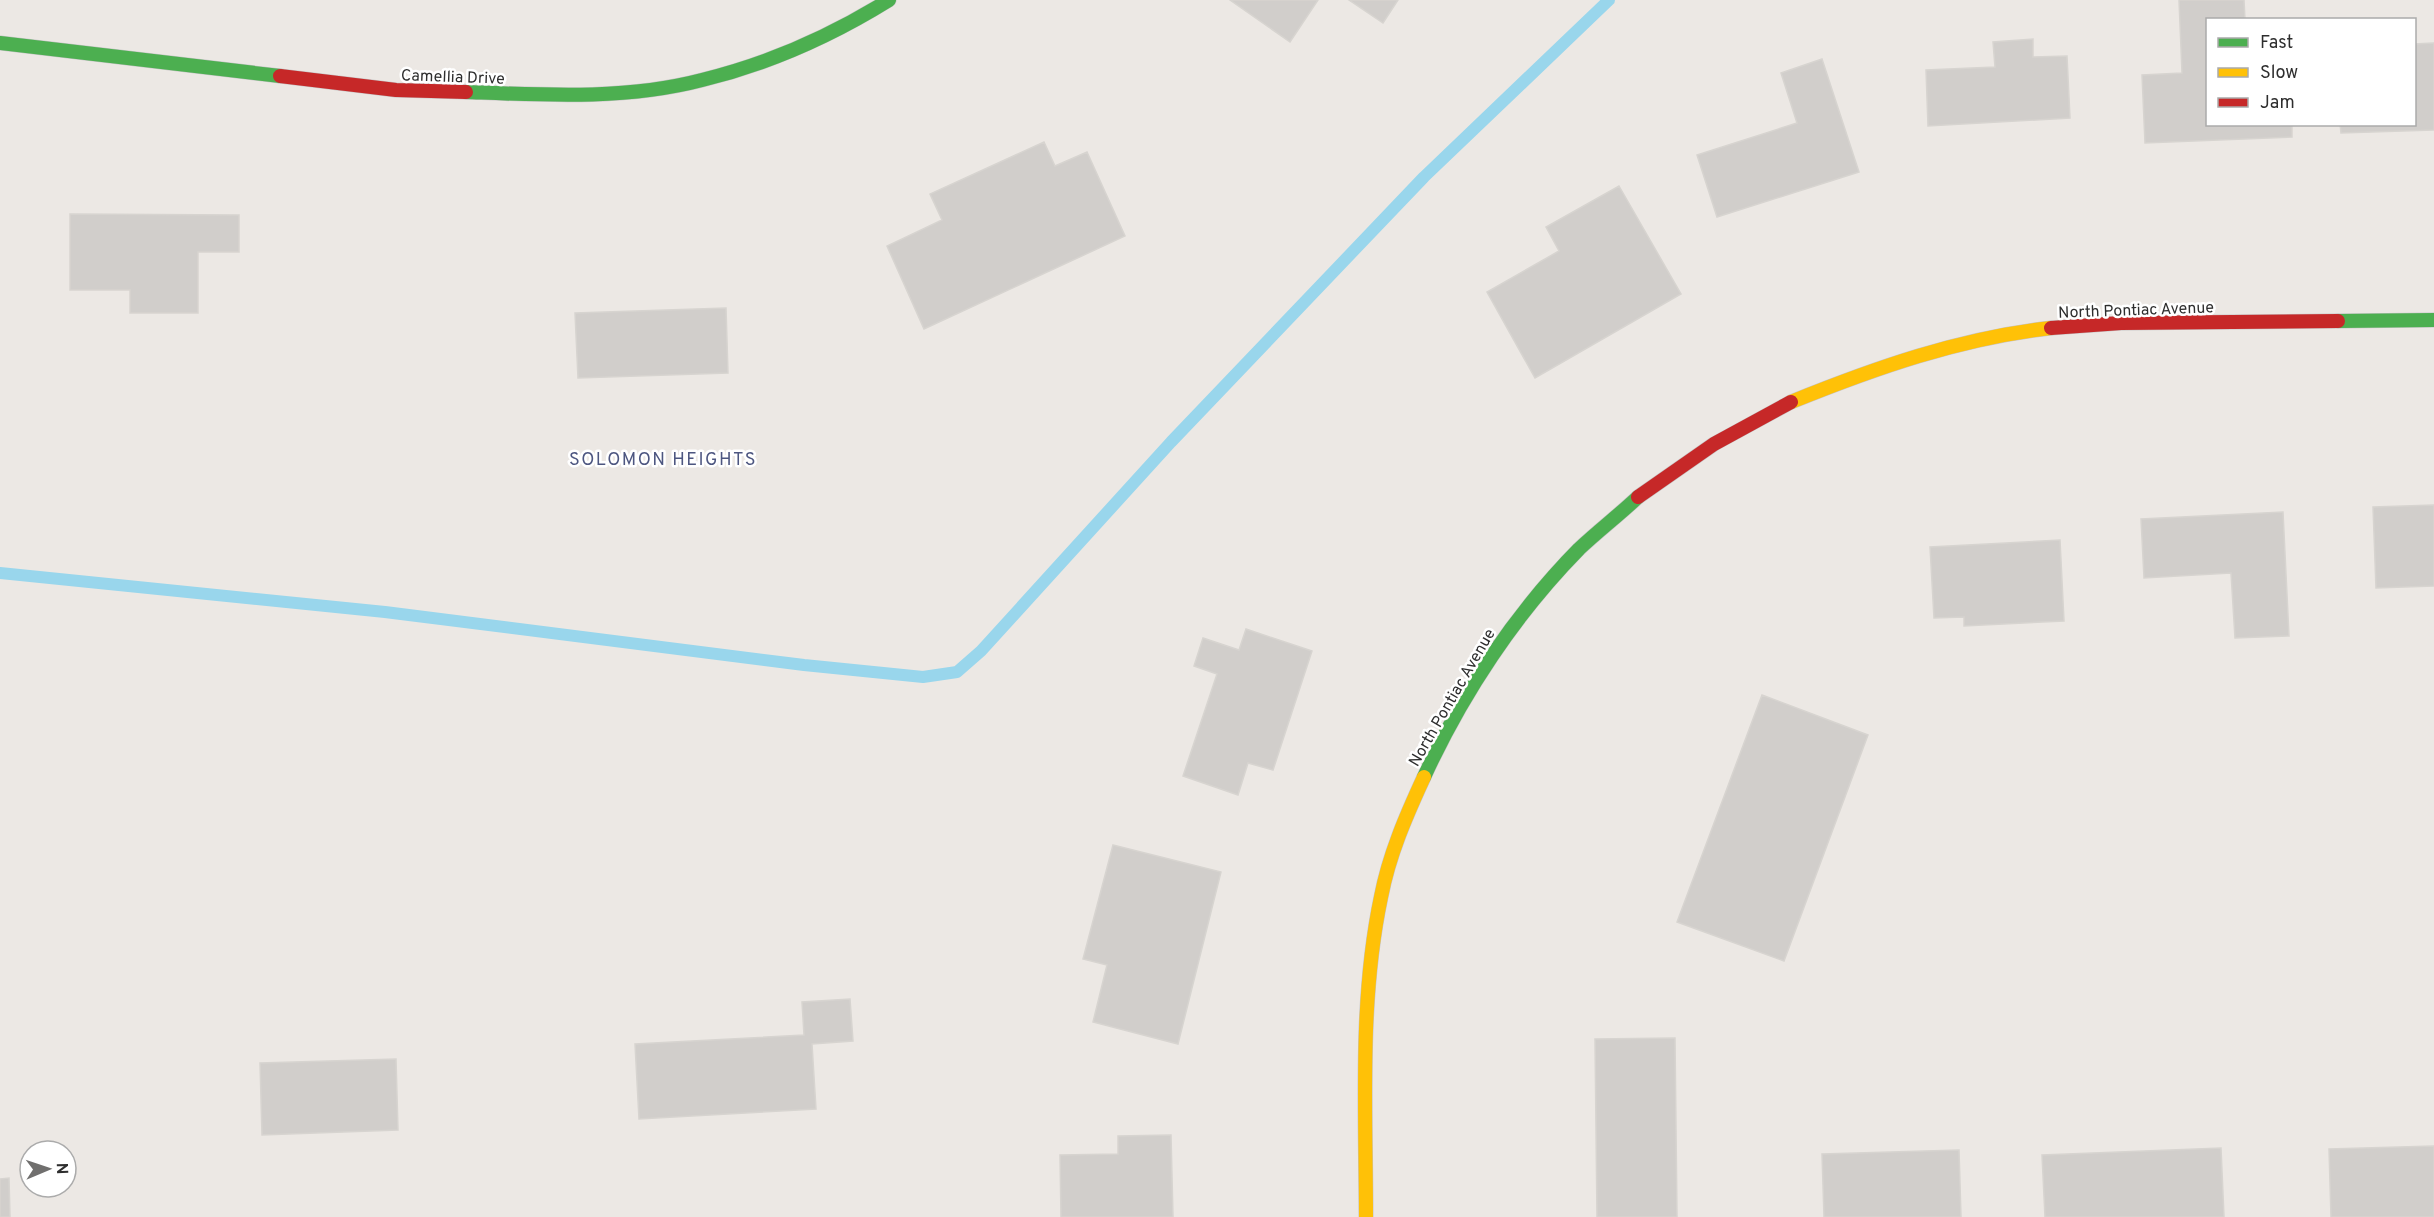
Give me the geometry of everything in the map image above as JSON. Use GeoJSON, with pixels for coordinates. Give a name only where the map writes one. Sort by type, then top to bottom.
{"type":"FeatureCollection","features":[{"type":"Feature","properties":{"kind":"street","name":"Camellia Drive"},"geometry":{"type":"LineString","coordinates":[[0,44],[396,90],[555,95],[621,92],[700,81],[776,58],[854,22],[889,0]]}},
{"type":"Feature","properties":{"kind":"street","name":"North Pontiac Avenue"},"geometry":{"type":"LineString","coordinates":[[1366,1217],[1369,1002],[1375,927],[1387,874],[1403,825],[1422,781],[1459,710],[1498,643],[1545,584],[1584,543],[1636,498],[1694,456],[1763,416],[1831,385],[1906,357],[1976,340],[2041,329],[2098,323],[2434,320]]}},
{"type":"Feature","properties":{"kind":"building"},"geometry":{"type":"Polygon","coordinates":[[[1230,0],[1318,0],[1290,42],[1230,0]]]}},
{"type":"Feature","properties":{"kind":"building"},"geometry":{"type":"Polygon","coordinates":[[[1349,0],[1398,0],[1383,23],[1349,0]]]}},
{"type":"Feature","properties":{"kind":"building"},"geometry":{"type":"Polygon","coordinates":[[[2179,0],[2244,0],[2245,18],[2206,18],[2206,126],[2292,126],[2292,137],[2145,143],[2142,75],[2182,73],[2179,0]]]}},
{"type":"Feature","properties":{"kind":"building"},"geometry":{"type":"Polygon","coordinates":[[[2033,39],[2033,57],[2067,56],[2070,118],[1928,126],[1926,70],[1995,67],[1993,42],[2033,39]]]}},
{"type":"Feature","properties":{"kind":"building"},"geometry":{"type":"Polygon","coordinates":[[[2434,43],[2434,130],[2341,133],[2340,126],[2416,126],[2416,44],[2434,43]]]}},
{"type":"Feature","properties":{"kind":"building"},"geometry":{"type":"Polygon","coordinates":[[[1822,59],[1859,172],[1717,217],[1697,155],[1797,123],[1781,73],[1822,59]]]}},
{"type":"Feature","properties":{"kind":"building"},"geometry":{"type":"Polygon","coordinates":[[[1044,142],[1055,166],[1087,152],[1125,236],[924,329],[887,246],[942,220],[930,194],[1044,142]]]}},
{"type":"Feature","properties":{"kind":"building"},"geometry":{"type":"Polygon","coordinates":[[[1619,186],[1681,294],[1535,378],[1487,292],[1559,251],[1546,227],[1619,186]]]}},
{"type":"Feature","properties":{"kind":"building"},"geometry":{"type":"Polygon","coordinates":[[[70,214],[239,215],[239,252],[198,252],[198,313],[130,313],[130,290],[70,290],[70,214]]]}},
{"type":"Feature","properties":{"kind":"building"},"geometry":{"type":"Polygon","coordinates":[[[726,308],[728,373],[578,378],[575,313],[726,308]]]}},
{"type":"Feature","properties":{"kind":"building"},"geometry":{"type":"Polygon","coordinates":[[[2434,505],[2434,586],[2376,588],[2373,507],[2434,505]]]}},
{"type":"Feature","properties":{"kind":"building"},"geometry":{"type":"Polygon","coordinates":[[[2283,512],[2289,636],[2235,638],[2231,573],[2144,578],[2141,519],[2283,512]]]}},
{"type":"Feature","properties":{"kind":"building"},"geometry":{"type":"Polygon","coordinates":[[[2060,540],[2064,621],[1964,626],[1964,617],[1934,618],[1930,547],[2060,540]]]}},
{"type":"Feature","properties":{"kind":"building"},"geometry":{"type":"Polygon","coordinates":[[[1246,629],[1312,651],[1273,770],[1248,763],[1238,795],[1183,776],[1217,674],[1194,666],[1203,638],[1239,650],[1246,629]]]}},
{"type":"Feature","properties":{"kind":"building"},"geometry":{"type":"Polygon","coordinates":[[[1762,695],[1868,735],[1784,961],[1677,922],[1762,695]]]}},
{"type":"Feature","properties":{"kind":"building"},"geometry":{"type":"Polygon","coordinates":[[[1113,845],[1221,872],[1178,1044],[1093,1022],[1107,965],[1083,959],[1113,845]]]}},
{"type":"Feature","properties":{"kind":"building"},"geometry":{"type":"Polygon","coordinates":[[[850,999],[853,1041],[812,1044],[816,1109],[639,1119],[635,1044],[804,1035],[802,1002],[850,999]]]}},
{"type":"Feature","properties":{"kind":"building"},"geometry":{"type":"Polygon","coordinates":[[[1675,1038],[1677,1217],[1597,1217],[1595,1039],[1675,1038]]]}},
{"type":"Feature","properties":{"kind":"building"},"geometry":{"type":"Polygon","coordinates":[[[396,1059],[398,1130],[262,1135],[260,1063],[396,1059]]]}},
{"type":"Feature","properties":{"kind":"building"},"geometry":{"type":"Polygon","coordinates":[[[1171,1135],[1173,1217],[1061,1217],[1060,1155],[1118,1154],[1118,1136],[1171,1135]]]}},
{"type":"Feature","properties":{"kind":"building"},"geometry":{"type":"Polygon","coordinates":[[[2434,1146],[2434,1217],[2331,1217],[2329,1149],[2434,1146]]]}},
{"type":"Feature","properties":{"kind":"building"},"geometry":{"type":"Polygon","coordinates":[[[2221,1148],[2224,1217],[2045,1217],[2042,1155],[2221,1148]]]}},
{"type":"Feature","properties":{"kind":"building"},"geometry":{"type":"Polygon","coordinates":[[[1959,1150],[1961,1217],[1824,1217],[1822,1154],[1959,1150]]]}},
{"type":"Feature","properties":{"kind":"building"},"geometry":{"type":"Polygon","coordinates":[[[9,1178],[10,1217],[0,1217],[0,1179],[9,1178]]]}},
{"type":"Feature","properties":{"kind":"waterway"},"geometry":{"type":"LineString","coordinates":[[0,573],[385,612],[804,665],[923,677],[957,672],[981,651],[1171,442],[1424,177],[1609,0]]}},
{"type":"Feature","properties":{"kind":"traffic: fast"},"geometry":{"type":"LineString","coordinates":[[466,92],[584,95],[644,91],[702,80],[751,66],[798,48],[889,0]]}},
{"type":"Feature","properties":{"kind":"traffic: fast"},"geometry":{"type":"LineString","coordinates":[[0,43],[280,76]]}},
{"type":"Feature","properties":{"kind":"traffic: fast"},"geometry":{"type":"LineString","coordinates":[[2338,321],[2434,320]]}},
{"type":"Feature","properties":{"kind":"traffic: fast"},"geometry":{"type":"LineString","coordinates":[[1424,777],[1473,686],[1533,600],[1579,549],[1638,497]]}},
{"type":"Feature","properties":{"kind":"traffic: slow"},"geometry":{"type":"LineString","coordinates":[[1791,402],[1918,356],[1984,339],[2051,328]]}},
{"type":"Feature","properties":{"kind":"traffic: slow"},"geometry":{"type":"LineString","coordinates":[[1366,1217],[1365,1056],[1369,976],[1374,936],[1393,851],[1424,777]]}},
{"type":"Feature","properties":{"kind":"traffic: jam"},"geometry":{"type":"LineString","coordinates":[[280,76],[396,90],[466,92]]}},
{"type":"Feature","properties":{"kind":"traffic: jam"},"geometry":{"type":"LineString","coordinates":[[2051,328],[2121,323],[2338,321]]}},
{"type":"Feature","properties":{"kind":"traffic: jam"},"geometry":{"type":"LineString","coordinates":[[1638,497],[1714,444],[1791,402]]}},
{"type":"Feature","properties":{"kind":"district","name":"SOLOMON HEIGHTS"},"geometry":{"type":"Point","coordinates":[663,459]}}]}
